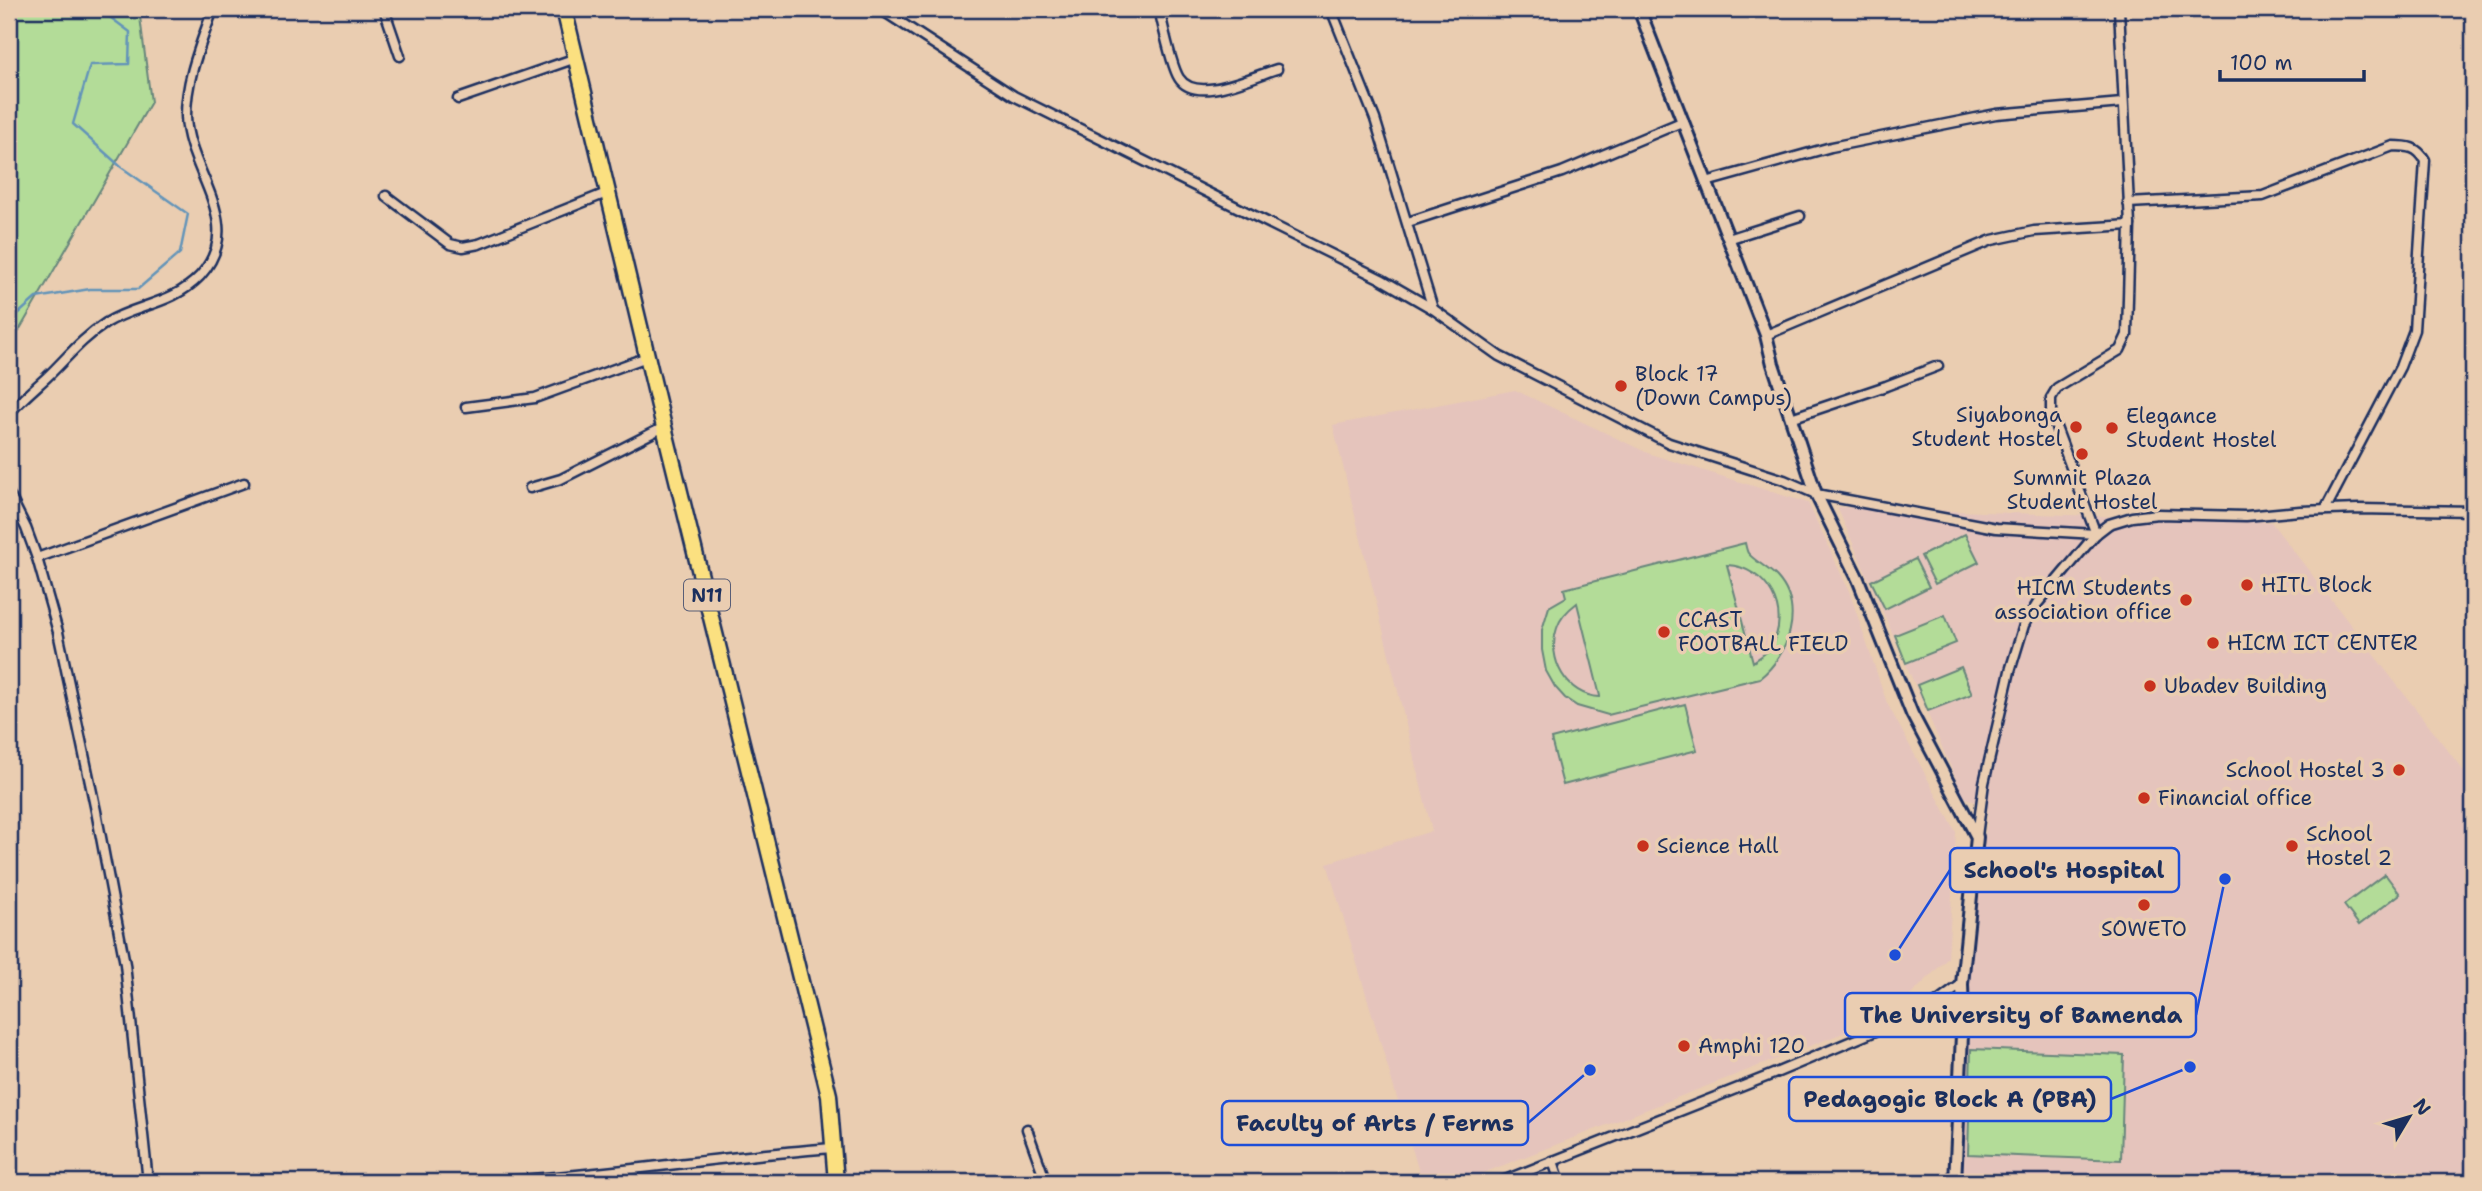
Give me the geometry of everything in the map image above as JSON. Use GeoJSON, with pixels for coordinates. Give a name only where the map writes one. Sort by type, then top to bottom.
{"type":"FeatureCollection","features":[{"type":"Feature","properties":{"kind":"highway","name":"N11"},"geometry":{"type":"LineString","coordinates":[[565,11],[664,427],[829,1094],[836,1182]]}},
{"type":"Feature","properties":{"kind":"street"},"geometry":{"type":"LineString","coordinates":[[9,413],[84,339],[108,322],[172,296],[200,275],[209,261],[218,241],[218,218],[214,198],[201,175],[190,146],[186,117],[190,76],[213,9]]}},
{"type":"Feature","properties":{"kind":"street"},"geometry":{"type":"LineString","coordinates":[[384,9],[400,56]]}},
{"type":"Feature","properties":{"kind":"street"},"geometry":{"type":"LineString","coordinates":[[565,11],[586,9]]}},
{"type":"Feature","properties":{"kind":"street"},"geometry":{"type":"LineString","coordinates":[[880,9],[1014,96],[1381,279],[1433,309],[1499,356],[1658,437],[1784,480],[1816,494],[1996,528],[2096,534]]}},
{"type":"Feature","properties":{"kind":"street"},"geometry":{"type":"LineString","coordinates":[[1159,9],[1178,77],[1188,88],[1205,91],[1277,69]]}},
{"type":"Feature","properties":{"kind":"street"},"geometry":{"type":"LineString","coordinates":[[1331,9],[1375,119],[1433,309]]}},
{"type":"Feature","properties":{"kind":"street"},"geometry":{"type":"LineString","coordinates":[[1639,9],[1766,335],[1816,494],[1858,579],[1912,714],[1977,837]]}},
{"type":"Feature","properties":{"kind":"street"},"geometry":{"type":"LineString","coordinates":[[2096,534],[2051,414],[2050,398],[2057,388],[2120,350],[2127,335],[2130,225],[2119,9]]}},
{"type":"Feature","properties":{"kind":"street"},"geometry":{"type":"LineString","coordinates":[[458,99],[576,58]]}},
{"type":"Feature","properties":{"kind":"street"},"geometry":{"type":"LineString","coordinates":[[1706,182],[1831,147],[1996,114],[2122,103]]}},
{"type":"Feature","properties":{"kind":"street"},"geometry":{"type":"LineString","coordinates":[[1408,222],[1562,172],[1684,121]]}},
{"type":"Feature","properties":{"kind":"street"},"geometry":{"type":"LineString","coordinates":[[2128,203],[2263,196],[2393,146],[2409,146],[2420,151],[2426,160],[2414,330],[2400,367],[2325,510]]}},
{"type":"Feature","properties":{"kind":"street"},"geometry":{"type":"LineString","coordinates":[[386,196],[450,244],[463,247],[479,244],[609,192]]}},
{"type":"Feature","properties":{"kind":"street"},"geometry":{"type":"LineString","coordinates":[[1728,239],[1800,216]]}},
{"type":"Feature","properties":{"kind":"street"},"geometry":{"type":"LineString","coordinates":[[1766,335],[1992,240],[2034,231],[2130,225]]}},
{"type":"Feature","properties":{"kind":"street"},"geometry":{"type":"LineString","coordinates":[[466,407],[535,398],[647,357]]}},
{"type":"Feature","properties":{"kind":"street"},"geometry":{"type":"LineString","coordinates":[[1791,418],[1938,366]]}},
{"type":"Feature","properties":{"kind":"street"},"geometry":{"type":"LineString","coordinates":[[530,488],[561,479],[664,427]]}},
{"type":"Feature","properties":{"kind":"street"},"geometry":{"type":"LineString","coordinates":[[37,558],[244,483]]}},
{"type":"Feature","properties":{"kind":"street"},"geometry":{"type":"LineString","coordinates":[[9,494],[37,558],[67,670],[125,964],[148,1182]]}},
{"type":"Feature","properties":{"kind":"street"},"geometry":{"type":"LineString","coordinates":[[1955,1182],[1962,984],[1984,783],[2010,671],[2024,625],[2037,604],[2096,534],[2109,524],[2145,516],[2246,516],[2325,510],[2473,510]]}},
{"type":"Feature","properties":{"kind":"street"},"geometry":{"type":"LineString","coordinates":[[1500,1182],[1771,1075],[1928,1009],[1962,984]]}},
{"type":"Feature","properties":{"kind":"street"},"geometry":{"type":"LineString","coordinates":[[1928,1009],[1963,1014]]}},
{"type":"Feature","properties":{"kind":"street"},"geometry":{"type":"LineString","coordinates":[[1027,1129],[1046,1182]]}},
{"type":"Feature","properties":{"kind":"street"},"geometry":{"type":"LineString","coordinates":[[489,1182],[561,1180],[779,1151],[834,1147]]}},
{"type":"Feature","properties":{"kind":"street"},"geometry":{"type":"LineString","coordinates":[[1553,1161],[1560,1182]]}},
{"type":"Feature","properties":{"kind":"shaded area"},"geometry":{"type":"Polygon","coordinates":[[[1515,390],[1650,454],[1808,503],[1849,591],[1887,703],[1956,832],[1948,958],[1892,1014],[1460,1182],[1422,1182],[1327,863],[1432,831],[1333,425],[1515,390]]]}},
{"type":"Feature","properties":{"kind":"shaded area"},"geometry":{"type":"Polygon","coordinates":[[[1837,507],[2271,522],[2473,783],[2473,1182],[1959,1182],[1967,934],[1988,808],[1964,797],[1837,507]]]}},
{"type":"Feature","properties":{"kind":"green space"},"geometry":{"type":"Polygon","coordinates":[[[9,9],[139,9],[151,102],[9,348],[9,9]]]}},
{"type":"Feature","properties":{"kind":"green space"},"geometry":{"type":"Polygon","coordinates":[[[1965,534],[1979,562],[1935,584],[1921,556],[1965,534]]]}},
{"type":"Feature","properties":{"kind":"green space","name":"CCAST FOOTBALL FIELD"},"geometry":{"type":"Polygon","coordinates":[[[1745,543],[1748,553],[1774,574],[1785,589],[1792,617],[1790,631],[1779,657],[1760,678],[1608,715],[1577,706],[1565,698],[1546,671],[1542,630],[1549,607],[1566,597],[1564,589],[1745,543]],[[1727,565],[1753,662],[1768,650],[1776,634],[1779,620],[1777,606],[1772,594],[1754,574],[1727,565]],[[1577,603],[1560,621],[1554,640],[1554,652],[1562,674],[1569,683],[1588,695],[1600,697],[1600,696],[1577,603]]]}},
{"type":"Feature","properties":{"kind":"green space"},"geometry":{"type":"Polygon","coordinates":[[[1915,559],[1929,587],[1885,609],[1871,581],[1915,559]]]}},
{"type":"Feature","properties":{"kind":"green space"},"geometry":{"type":"Polygon","coordinates":[[[1945,615],[1956,643],[1906,663],[1895,635],[1945,615]]]}},
{"type":"Feature","properties":{"kind":"green space"},"geometry":{"type":"Polygon","coordinates":[[[1961,667],[1972,694],[1928,711],[1917,685],[1961,667]]]}},
{"type":"Feature","properties":{"kind":"green space"},"geometry":{"type":"Polygon","coordinates":[[[1685,704],[1697,750],[1563,785],[1551,739],[1685,704]]]}},
{"type":"Feature","properties":{"kind":"green space"},"geometry":{"type":"Polygon","coordinates":[[[2385,874],[2400,894],[2359,925],[2344,905],[2385,874]]]}},
{"type":"Feature","properties":{"kind":"green space"},"geometry":{"type":"Polygon","coordinates":[[[1971,1049],[2124,1055],[2121,1160],[1968,1154],[1971,1049]]]}},
{"type":"Feature","properties":{"kind":"waterway"},"geometry":{"type":"LineString","coordinates":[[9,322],[36,298],[90,289],[138,289],[180,253],[188,214],[121,167],[73,124],[90,65],[129,64],[130,32],[99,9]]}},
{"type":"Feature","properties":{"kind":"place","name":"Block 17 (Down Campus)"},"geometry":{"type":"Point","coordinates":[1621,386]}},
{"type":"Feature","properties":{"kind":"place","name":"Siyabonga Student Hostel"},"geometry":{"type":"Point","coordinates":[2076,427]}},
{"type":"Feature","properties":{"kind":"place","name":"Elegance Student Hostel"},"geometry":{"type":"Point","coordinates":[2112,428]}},
{"type":"Feature","properties":{"kind":"place","name":"Summit Plaza Student Hostel"},"geometry":{"type":"Point","coordinates":[2082,454]}},
{"type":"Feature","properties":{"kind":"place","name":"HITL Block"},"geometry":{"type":"Point","coordinates":[2247,585]}},
{"type":"Feature","properties":{"kind":"place","name":"HICM Students association office"},"geometry":{"type":"Point","coordinates":[2186,600]}},
{"type":"Feature","properties":{"kind":"place","name":"CCAST FOOTBALL FIELD"},"geometry":{"type":"Point","coordinates":[1664,632]}},
{"type":"Feature","properties":{"kind":"place","name":"HICM ICT CENTER"},"geometry":{"type":"Point","coordinates":[2213,643]}},
{"type":"Feature","properties":{"kind":"place","name":"Ubadev Building"},"geometry":{"type":"Point","coordinates":[2150,686]}},
{"type":"Feature","properties":{"kind":"place","name":"School Hostel 3"},"geometry":{"type":"Point","coordinates":[2399,770]}},
{"type":"Feature","properties":{"kind":"place","name":"Financial office"},"geometry":{"type":"Point","coordinates":[2144,798]}},
{"type":"Feature","properties":{"kind":"place","name":"Science Hall"},"geometry":{"type":"Point","coordinates":[1643,846]}},
{"type":"Feature","properties":{"kind":"place","name":"School Hostel 2"},"geometry":{"type":"Point","coordinates":[2292,846]}},
{"type":"Feature","properties":{"kind":"place","name":"The University of Bamenda"},"geometry":{"type":"Point","coordinates":[2225,879]}},
{"type":"Feature","properties":{"kind":"place","name":"SOWETO"},"geometry":{"type":"Point","coordinates":[2144,905]}},
{"type":"Feature","properties":{"kind":"place","name":"School's Hospital"},"geometry":{"type":"Point","coordinates":[1895,955]}},
{"type":"Feature","properties":{"kind":"place","name":"Amphi 120"},"geometry":{"type":"Point","coordinates":[1684,1046]}},
{"type":"Feature","properties":{"kind":"place","name":"Pedagogic Block A (PBA)"},"geometry":{"type":"Point","coordinates":[2190,1067]}},
{"type":"Feature","properties":{"kind":"place","name":"Faculty of Arts / Ferms"},"geometry":{"type":"Point","coordinates":[1590,1070]}}]}
